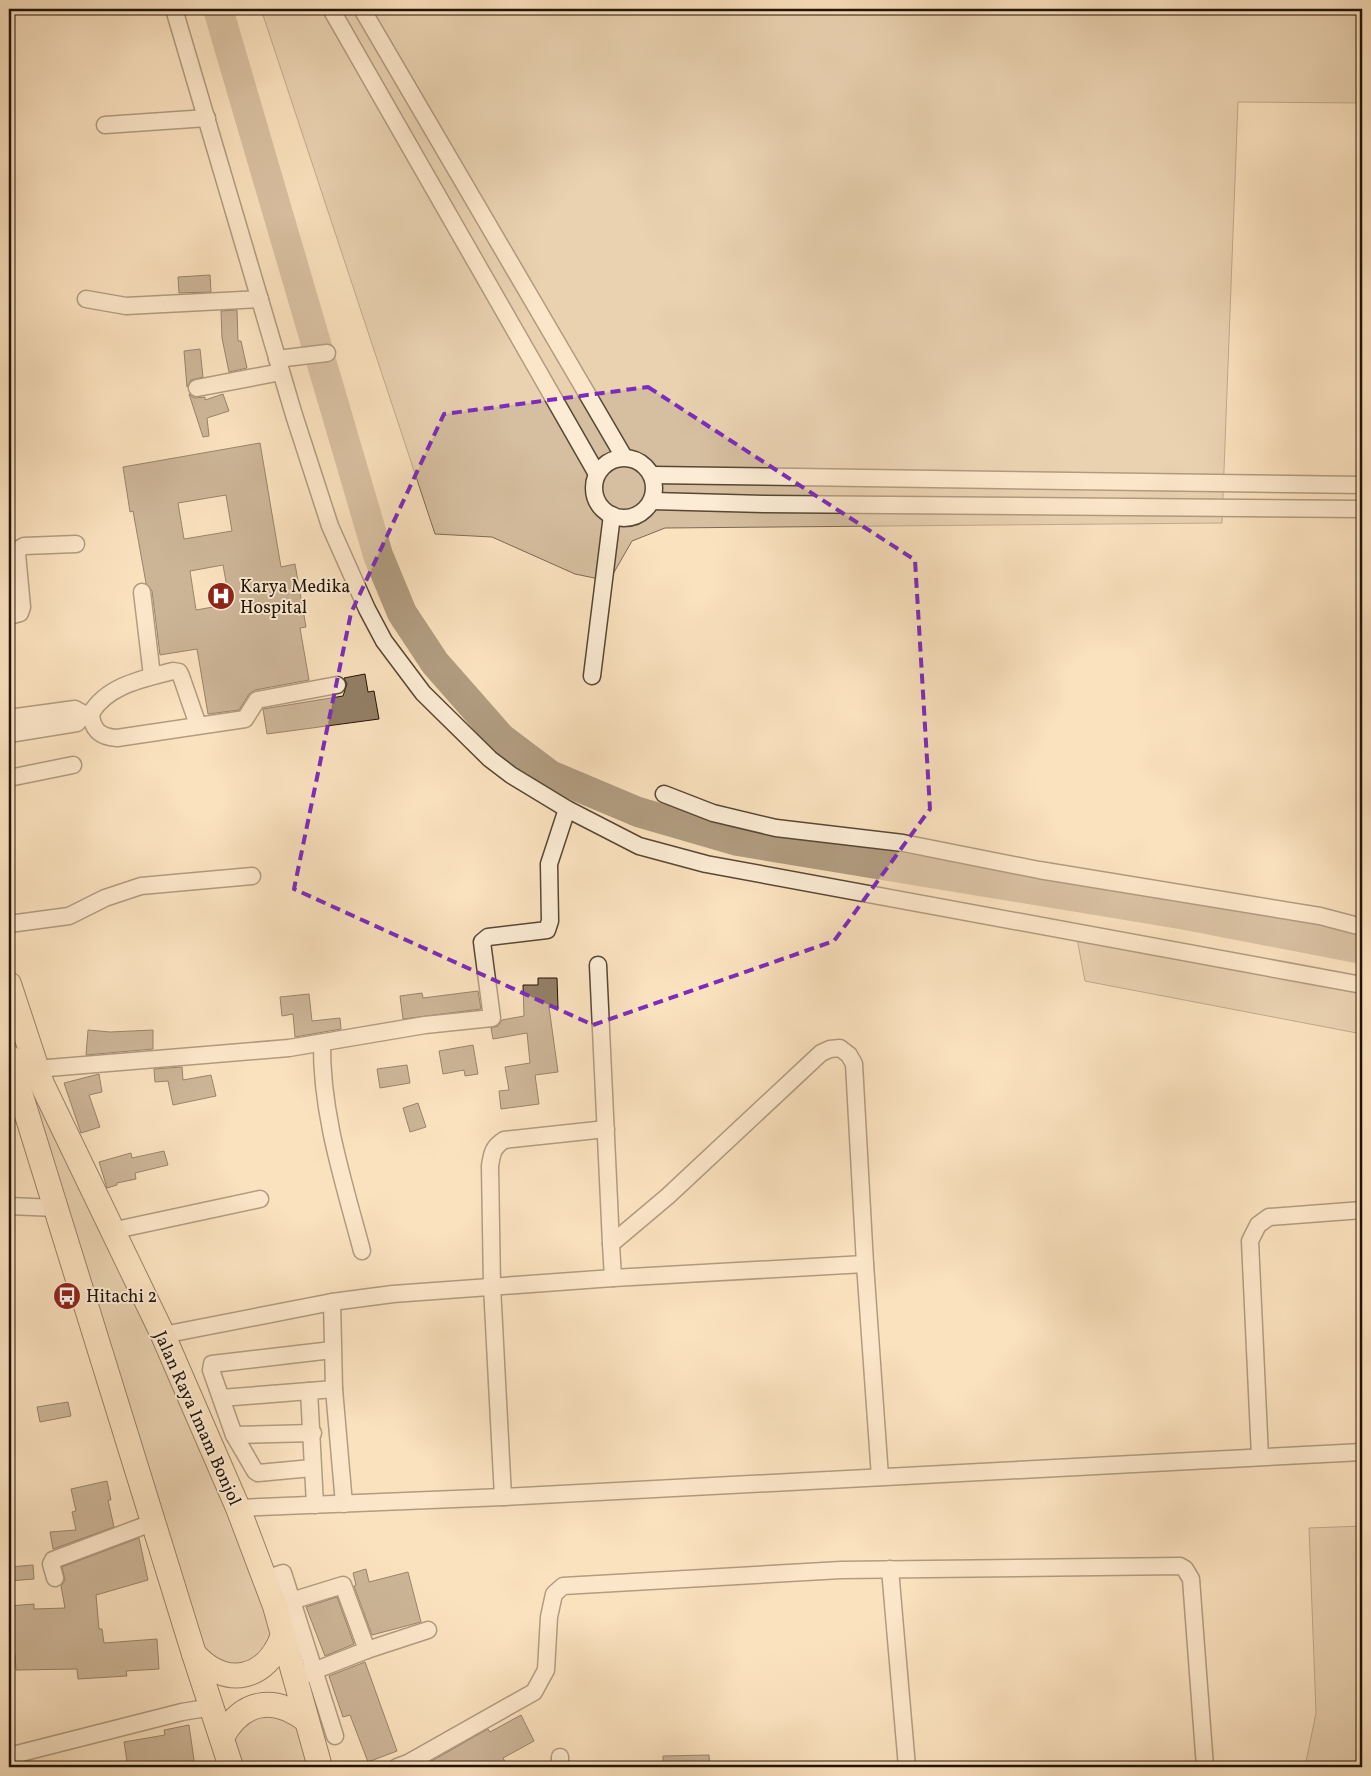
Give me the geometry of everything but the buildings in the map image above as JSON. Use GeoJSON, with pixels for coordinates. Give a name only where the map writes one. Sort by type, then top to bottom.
{"type":"FeatureCollection","features":[{"type":"Feature","properties":{"kind":"highway","name":"Jalan Raya Imam Bonjol"},"geometry":{"type":"LineString","coordinates":[[9,984],[36,1070],[111,1231],[163,1335],[238,1508],[265,1580],[283,1604],[283,1635],[305,1674],[306,1720],[320,1767]]}},
{"type":"Feature","properties":{"kind":"highway"},"geometry":{"type":"LineString","coordinates":[[9,1057],[194,1654],[231,1767]]}},
{"type":"Feature","properties":{"kind":"highway"},"geometry":{"type":"LineString","coordinates":[[194,1654],[205,1666],[220,1674],[236,1676],[252,1672],[266,1664],[277,1651],[283,1635]]}},
{"type":"Feature","properties":{"kind":"highway"},"geometry":{"type":"LineString","coordinates":[[222,1737],[229,1724],[239,1714],[252,1707],[281,1706],[295,1712],[306,1720]]}},
{"type":"Feature","properties":{"kind":"street"},"geometry":{"type":"LineString","coordinates":[[174,9],[279,366],[330,526],[367,609],[388,648],[423,693],[490,759],[511,775],[567,809],[639,846],[706,864],[1362,985]]}},
{"type":"Feature","properties":{"kind":"street"},"geometry":{"type":"LineString","coordinates":[[331,9],[597,474]]}},
{"type":"Feature","properties":{"kind":"street"},"geometry":{"type":"LineString","coordinates":[[362,9],[624,457]]}},
{"type":"Feature","properties":{"kind":"street"},"geometry":{"type":"LineString","coordinates":[[105,125],[207,118]]}},
{"type":"Feature","properties":{"kind":"street"},"geometry":{"type":"LineString","coordinates":[[86,298],[126,306],[260,299]]}},
{"type":"Feature","properties":{"kind":"street"},"geometry":{"type":"LineString","coordinates":[[197,388],[279,366],[304,356],[326,354]]}},
{"type":"Feature","properties":{"kind":"street"},"geometry":{"type":"LineString","coordinates":[[624,457],[641,462],[652,475],[655,488],[652,501],[642,512],[627,518],[612,515],[600,505],[594,489],[597,474],[608,461],[624,457]]}},
{"type":"Feature","properties":{"kind":"street"},"geometry":{"type":"LineString","coordinates":[[652,475],[1362,485]]}},
{"type":"Feature","properties":{"kind":"street"},"geometry":{"type":"LineString","coordinates":[[652,501],[1362,509]]}},
{"type":"Feature","properties":{"kind":"street"},"geometry":{"type":"LineString","coordinates":[[592,676],[612,515]]}},
{"type":"Feature","properties":{"kind":"street"},"geometry":{"type":"LineString","coordinates":[[9,616],[20,613],[22,607],[17,554],[19,549],[24,546],[76,544]]}},
{"type":"Feature","properties":{"kind":"street"},"geometry":{"type":"LineString","coordinates":[[142,592],[152,676]]}},
{"type":"Feature","properties":{"kind":"street"},"geometry":{"type":"LineString","coordinates":[[9,734],[77,723],[97,703],[112,692],[129,683],[173,671],[179,672],[198,725]]}},
{"type":"Feature","properties":{"kind":"street"},"geometry":{"type":"LineString","coordinates":[[9,718],[75,709],[88,714],[96,732],[105,737],[118,738],[245,719],[257,700],[337,685]]}},
{"type":"Feature","properties":{"kind":"street"},"geometry":{"type":"LineString","coordinates":[[9,778],[73,765]]}},
{"type":"Feature","properties":{"kind":"street"},"geometry":{"type":"LineString","coordinates":[[664,794],[713,813],[776,828],[903,843],[1039,870],[1320,916],[1362,926]]}},
{"type":"Feature","properties":{"kind":"street"},"geometry":{"type":"LineString","coordinates":[[36,1070],[245,1053],[425,1025],[492,1018],[482,942],[488,937],[547,930],[550,921],[549,864],[567,809]]}},
{"type":"Feature","properties":{"kind":"street"},"geometry":{"type":"LineString","coordinates":[[9,924],[69,916],[104,898],[141,886],[252,876]]}},
{"type":"Feature","properties":{"kind":"street"},"geometry":{"type":"LineString","coordinates":[[598,965],[613,1278]]}},
{"type":"Feature","properties":{"kind":"street"},"geometry":{"type":"LineString","coordinates":[[322,1042],[322,1064],[329,1122],[362,1252]]}},
{"type":"Feature","properties":{"kind":"street"},"geometry":{"type":"LineString","coordinates":[[611,1244],[668,1196],[821,1053],[840,1048],[849,1055],[854,1064],[865,1264],[880,1477]]}},
{"type":"Feature","properties":{"kind":"street"},"geometry":{"type":"LineString","coordinates":[[503,1497],[492,1286],[490,1166],[496,1145],[504,1140],[606,1129]]}},
{"type":"Feature","properties":{"kind":"street"},"geometry":{"type":"LineString","coordinates":[[111,1231],[260,1199]]}},
{"type":"Feature","properties":{"kind":"street"},"geometry":{"type":"LineString","coordinates":[[9,1206],[56,1208]]}},
{"type":"Feature","properties":{"kind":"street"},"geometry":{"type":"LineString","coordinates":[[1260,1457],[1250,1241],[1258,1225],[1269,1216],[1362,1210]]}},
{"type":"Feature","properties":{"kind":"street"},"geometry":{"type":"LineString","coordinates":[[163,1335],[332,1302],[492,1286],[865,1264]]}},
{"type":"Feature","properties":{"kind":"street"},"geometry":{"type":"LineString","coordinates":[[332,1302],[334,1389],[344,1504]]}},
{"type":"Feature","properties":{"kind":"street"},"geometry":{"type":"LineString","coordinates":[[312,1468],[258,1473],[234,1436],[211,1370],[214,1362],[332,1350]]}},
{"type":"Feature","properties":{"kind":"street"},"geometry":{"type":"LineString","coordinates":[[221,1398],[334,1389]]}},
{"type":"Feature","properties":{"kind":"street"},"geometry":{"type":"LineString","coordinates":[[310,1391],[315,1505]]}},
{"type":"Feature","properties":{"kind":"street"},"geometry":{"type":"LineString","coordinates":[[234,1436],[313,1433]]}},
{"type":"Feature","properties":{"kind":"street"},"geometry":{"type":"LineString","coordinates":[[238,1508],[503,1497],[1362,1452]]}},
{"type":"Feature","properties":{"kind":"street"},"geometry":{"type":"LineString","coordinates":[[55,1578],[51,1564],[53,1560],[154,1522]]}},
{"type":"Feature","properties":{"kind":"street"},"geometry":{"type":"LineString","coordinates":[[405,1766],[534,1692],[546,1670],[549,1617],[554,1594],[563,1586],[890,1569],[1180,1566],[1185,1569],[1191,1579],[1205,1767]]}},
{"type":"Feature","properties":{"kind":"street"},"geometry":{"type":"LineString","coordinates":[[890,1569],[907,1767]]}},
{"type":"Feature","properties":{"kind":"street"},"geometry":{"type":"LineString","coordinates":[[335,1736],[305,1674],[283,1604],[343,1585],[367,1650]]}},
{"type":"Feature","properties":{"kind":"street"},"geometry":{"type":"LineString","coordinates":[[305,1674],[367,1650],[428,1630]]}},
{"type":"Feature","properties":{"kind":"street"},"geometry":{"type":"LineString","coordinates":[[9,1756],[182,1712],[212,1707]]}},
{"type":"Feature","properties":{"kind":"highlighted area"},"geometry":{"type":"Polygon","coordinates":[[[648,387],[915,560],[930,809],[834,941],[593,1025],[294,889],[351,613],[444,414],[648,387]]]}},
{"type":"Feature","properties":{"kind":"shaded area"},"geometry":{"type":"Polygon","coordinates":[[[261,9],[1362,9],[1362,103],[1238,102],[1222,523],[665,528],[632,541],[609,581],[575,574],[492,537],[435,534],[261,9]]]}},
{"type":"Feature","properties":{"kind":"shaded area"},"geometry":{"type":"Polygon","coordinates":[[[1075,928],[1362,984],[1362,1034],[1085,981],[1075,928]]]}},
{"type":"Feature","properties":{"kind":"shaded area"},"geometry":{"type":"Polygon","coordinates":[[[9,984],[275,1606],[266,1664],[205,1666],[9,1060],[9,984]]]}},
{"type":"Feature","properties":{"kind":"shaded area"},"geometry":{"type":"Polygon","coordinates":[[[1362,1526],[1362,1767],[1305,1767],[1316,1713],[1309,1528],[1362,1526]]]}},
{"type":"Feature","properties":{"kind":"shaded area"},"geometry":{"type":"Polygon","coordinates":[[[295,1712],[320,1767],[231,1767],[229,1724],[239,1714],[295,1712]]]}},
{"type":"Feature","properties":{"kind":"waterway"},"geometry":{"type":"LineString","coordinates":[[218,9],[378,555],[402,613],[435,663],[501,738],[550,775],[638,812],[738,841],[1186,915],[1362,949]]}},
{"type":"Feature","properties":{"kind":"place","name":"Karya Medika Hospital"},"geometry":{"type":"Point","coordinates":[221,596]}},
{"type":"Feature","properties":{"kind":"place","name":"Hitachi 2"},"geometry":{"type":"Point","coordinates":[67,1296]}}]}
